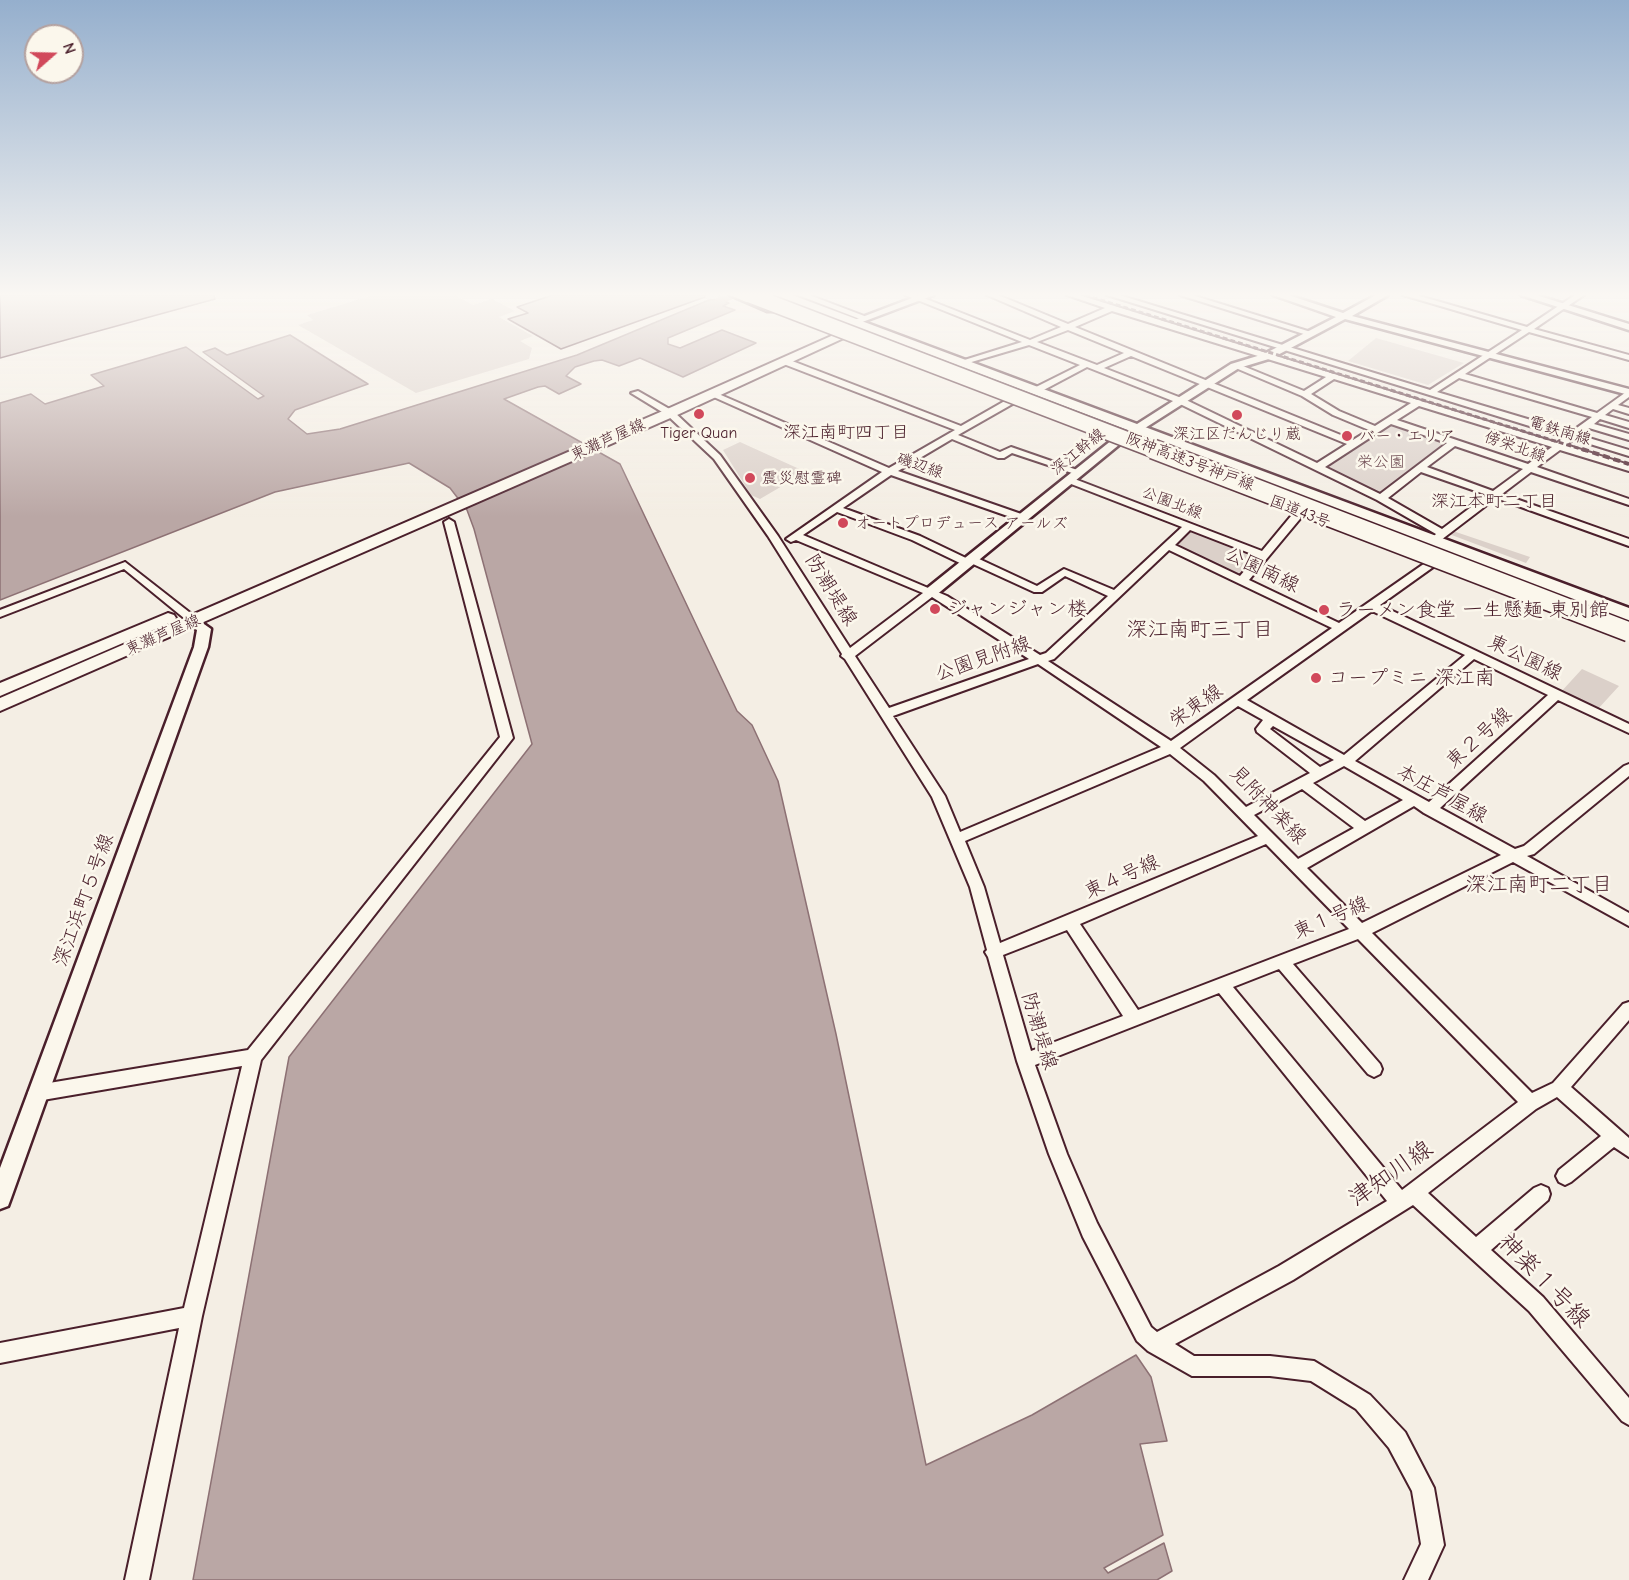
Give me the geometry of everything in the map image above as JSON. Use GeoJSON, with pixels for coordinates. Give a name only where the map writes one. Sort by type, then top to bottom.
{"type":"FeatureCollection","features":[{"type":"Feature","properties":{"kind":"highway","name":"国道43号"},"geometry":{"type":"LineString","coordinates":[[931,369],[1116,442],[1432,562],[1629,641]]}},
{"type":"Feature","properties":{"kind":"highway","name":"阪神高速3号神戸線"},"geometry":{"type":"LineString","coordinates":[[934,369],[1629,632]]}},
{"type":"Feature","properties":{"kind":"highway","name":"阪神高速3号神戸線"},"geometry":{"type":"LineString","coordinates":[[961,369],[1629,621]]}},
{"type":"Feature","properties":{"kind":"highway","name":"国道43号"},"geometry":{"type":"LineString","coordinates":[[974,369],[1439,537],[1629,615]]}},
{"type":"Feature","properties":{"kind":"main road","name":"東灘芦屋線"},"geometry":{"type":"LineString","coordinates":[[452,501],[597,445],[664,410],[754,369]]}},
{"type":"Feature","properties":{"kind":"main road","name":"東灘芦屋線"},"geometry":{"type":"LineString","coordinates":[[0,705],[188,617],[452,501],[583,439],[711,394],[767,369]]}},
{"type":"Feature","properties":{"kind":"main road","name":"東灘芦屋線"},"geometry":{"type":"LineString","coordinates":[[0,690],[188,617]]}},
{"type":"Feature","properties":{"kind":"street"},"geometry":{"type":"LineString","coordinates":[[804,369],[963,430]]}},
{"type":"Feature","properties":{"kind":"street"},"geometry":{"type":"LineString","coordinates":[[1035,391],[1078,369]]}},
{"type":"Feature","properties":{"kind":"street"},"geometry":{"type":"LineString","coordinates":[[1100,369],[1181,400],[1381,498],[1439,537],[1629,392]]}},
{"type":"Feature","properties":{"kind":"street"},"geometry":{"type":"LineString","coordinates":[[1167,369],[1354,444]]}},
{"type":"Feature","properties":{"kind":"street","name":"深江幹線"},"geometry":{"type":"LineString","coordinates":[[847,656],[970,562],[1116,442],[1231,369]]}},
{"type":"Feature","properties":{"kind":"street"},"geometry":{"type":"LineString","coordinates":[[1242,369],[1305,394],[1336,414],[1377,430]]}},
{"type":"Feature","properties":{"kind":"street","name":"電鉄南線"},"geometry":{"type":"LineString","coordinates":[[1310,369],[1629,468]]}},
{"type":"Feature","properties":{"kind":"street"},"geometry":{"type":"LineString","coordinates":[[1352,369],[1629,453]]}},
{"type":"Feature","properties":{"kind":"street"},"geometry":{"type":"LineString","coordinates":[[1430,393],[1468,369]]}},
{"type":"Feature","properties":{"kind":"street"},"geometry":{"type":"LineString","coordinates":[[1540,369],[1629,392]]}},
{"type":"Feature","properties":{"kind":"street"},"geometry":{"type":"LineString","coordinates":[[1459,375],[1629,424]]}},
{"type":"Feature","properties":{"kind":"street"},"geometry":{"type":"LineString","coordinates":[[1305,394],[1334,376]]}},
{"type":"Feature","properties":{"kind":"street","name":"防潮堤線"},"geometry":{"type":"LineString","coordinates":[[635,393],[664,410],[717,457],[779,546],[938,796],[958,838],[977,887],[993,952],[1025,1061],[1058,1154],[1089,1230],[1144,1334],[1155,1344],[1192,1366],[1270,1366],[1314,1371],[1363,1402],[1397,1440],[1423,1488],[1433,1545],[1416,1580]]}},
{"type":"Feature","properties":{"kind":"street","name":"磯辺線"},"geometry":{"type":"LineString","coordinates":[[711,394],[840,451],[1023,518]]}},
{"type":"Feature","properties":{"kind":"street"},"geometry":{"type":"LineString","coordinates":[[779,546],[892,471],[1013,400]]}},
{"type":"Feature","properties":{"kind":"street"},"geometry":{"type":"LineString","coordinates":[[1317,467],[1417,403]]}},
{"type":"Feature","properties":{"kind":"street"},"geometry":{"type":"LineString","coordinates":[[1611,406],[1629,411]]}},
{"type":"Feature","properties":{"kind":"street","name":"傍栄北線"},"geometry":{"type":"LineString","coordinates":[[1392,421],[1629,502]]}},
{"type":"Feature","properties":{"kind":"street"},"geometry":{"type":"LineString","coordinates":[[1586,424],[1629,437]]}},
{"type":"Feature","properties":{"kind":"street","name":"公園北線"},"geometry":{"type":"LineString","coordinates":[[952,436],[1001,456],[1011,450],[1189,526],[1264,555]]}},
{"type":"Feature","properties":{"kind":"street"},"geometry":{"type":"LineString","coordinates":[[1381,498],[1454,442]]}},
{"type":"Feature","properties":{"kind":"street"},"geometry":{"type":"LineString","coordinates":[[1420,468],[1629,543]]}},
{"type":"Feature","properties":{"kind":"street"},"geometry":{"type":"LineString","coordinates":[[835,508],[916,538],[1038,590],[1064,572],[1114,594]]}},
{"type":"Feature","properties":{"kind":"street"},"geometry":{"type":"LineString","coordinates":[[1243,580],[1300,512]]}},
{"type":"Feature","properties":{"kind":"street"},"geometry":{"type":"LineString","coordinates":[[137,1580],[192,1316],[253,1057],[507,738],[449,522]]}},
{"type":"Feature","properties":{"kind":"street","name":"公園見附線"},"geometry":{"type":"LineString","coordinates":[[885,714],[1050,656],[1189,526]]}},
{"type":"Feature","properties":{"kind":"street","name":"見附神楽線"},"geometry":{"type":"LineString","coordinates":[[796,536],[957,606],[1152,733],[1209,778],[1530,1102]]}},
{"type":"Feature","properties":{"kind":"street","name":"公園南線"},"geometry":{"type":"LineString","coordinates":[[1167,545],[1340,628]]}},
{"type":"Feature","properties":{"kind":"street","name":"栄東線"},"geometry":{"type":"LineString","coordinates":[[958,838],[1171,748],[1432,562]]}},
{"type":"Feature","properties":{"kind":"street"},"geometry":{"type":"LineString","coordinates":[[0,614],[125,565],[188,617]]}},
{"type":"Feature","properties":{"kind":"street","name":"東公園線"},"geometry":{"type":"LineString","coordinates":[[1372,606],[1629,729]]}},
{"type":"Feature","properties":{"kind":"street","name":"深江浜町５号線"},"geometry":{"type":"LineString","coordinates":[[0,1198],[201,647],[204,629],[188,617]]}},
{"type":"Feature","properties":{"kind":"street"},"geometry":{"type":"LineString","coordinates":[[1244,814],[1343,761],[1472,655]]}},
{"type":"Feature","properties":{"kind":"street","name":"東２号線"},"geometry":{"type":"LineString","coordinates":[[1430,810],[1556,695]]}},
{"type":"Feature","properties":{"kind":"street","name":"本庄芦屋線"},"geometry":{"type":"LineString","coordinates":[[1238,701],[1629,920]]}},
{"type":"Feature","properties":{"kind":"street"},"geometry":{"type":"LineString","coordinates":[[1271,720],[1262,729],[1320,774]]}},
{"type":"Feature","properties":{"kind":"street","name":"東１号線"},"geometry":{"type":"LineString","coordinates":[[1025,1061],[1361,931],[1529,850],[1629,769]]}},
{"type":"Feature","properties":{"kind":"street"},"geometry":{"type":"LineString","coordinates":[[1304,783],[1364,828]]}},
{"type":"Feature","properties":{"kind":"street"},"geometry":{"type":"LineString","coordinates":[[1297,867],[1413,800]]}},
{"type":"Feature","properties":{"kind":"street","name":"東４号線"},"geometry":{"type":"LineString","coordinates":[[993,952],[1070,922],[1266,838]]}},
{"type":"Feature","properties":{"kind":"street"},"geometry":{"type":"LineString","coordinates":[[1070,922],[1134,1018]]}},
{"type":"Feature","properties":{"kind":"street"},"geometry":{"type":"LineString","coordinates":[[1282,962],[1374,1069]]}},
{"type":"Feature","properties":{"kind":"street","name":"神楽１号線"},"geometry":{"type":"LineString","coordinates":[[1221,984],[1407,1198],[1478,1248],[1536,1304],[1629,1414]]}},
{"type":"Feature","properties":{"kind":"street","name":"津知川線"},"geometry":{"type":"LineString","coordinates":[[1155,1344],[1286,1273],[1407,1198],[1530,1102],[1559,1088],[1628,1013]]}},
{"type":"Feature","properties":{"kind":"street"},"geometry":{"type":"LineString","coordinates":[[37,1093],[253,1057]]}},
{"type":"Feature","properties":{"kind":"street"},"geometry":{"type":"LineString","coordinates":[[1559,1088],[1629,1149]]}},
{"type":"Feature","properties":{"kind":"street"},"geometry":{"type":"LineString","coordinates":[[1565,1176],[1614,1136]]}},
{"type":"Feature","properties":{"kind":"street"},"geometry":{"type":"LineString","coordinates":[[1478,1248],[1541,1194]]}},
{"type":"Feature","properties":{"kind":"street"},"geometry":{"type":"LineString","coordinates":[[0,1353],[192,1316]]}},
{"type":"Feature","properties":{"kind":"green space"},"geometry":{"type":"Polygon","coordinates":[[[374,369],[497,369],[416,393],[374,369]]]}},
{"type":"Feature","properties":{"kind":"green space"},"geometry":{"type":"Polygon","coordinates":[[[1374,369],[1455,369],[1428,385],[1374,369]]]}},
{"type":"Feature","properties":{"kind":"green space","name":"栄公園"},"geometry":{"type":"Polygon","coordinates":[[[1392,425],[1449,442],[1381,494],[1330,469],[1329,465],[1392,425]]]}},
{"type":"Feature","properties":{"kind":"green space"},"geometry":{"type":"Polygon","coordinates":[[[740,442],[806,472],[760,499],[751,495],[723,450],[740,442]]]}},
{"type":"Feature","properties":{"kind":"green space"},"geometry":{"type":"Polygon","coordinates":[[[1196,531],[1252,553],[1255,557],[1241,574],[1235,573],[1181,548],[1178,542],[1190,532],[1196,531]]]}},
{"type":"Feature","properties":{"kind":"green space"},"geometry":{"type":"Polygon","coordinates":[[[1453,531],[1530,557],[1526,563],[1449,534],[1453,531]]]}},
{"type":"Feature","properties":{"kind":"green space"},"geometry":{"type":"Polygon","coordinates":[[[1582,669],[1619,686],[1597,710],[1560,693],[1582,669]]]}},
{"type":"Feature","properties":{"kind":"shaded area"},"geometry":{"type":"Polygon","coordinates":[[[112,369],[216,369],[258,399],[264,396],[226,369],[344,369],[368,384],[295,410],[288,419],[307,434],[340,429],[533,369],[573,369],[566,376],[581,384],[559,394],[545,386],[504,399],[620,464],[737,711],[752,725],[778,781],[836,1034],[926,1465],[1032,1415],[1136,1355],[1151,1377],[1167,1441],[1140,1444],[1163,1535],[1104,1568],[1108,1573],[1164,1543],[1172,1571],[1157,1580],[193,1580],[289,1057],[532,744],[474,529],[467,510],[450,488],[409,463],[275,492],[0,600],[0,403],[31,394],[45,404],[104,386],[91,375],[112,369]]]}},
{"type":"Feature","properties":{"kind":"shaded area"},"geometry":{"type":"Polygon","coordinates":[[[664,369],[701,369],[683,377],[664,369]]]}},
{"type":"Feature","properties":{"kind":"railway"},"geometry":{"type":"LineString","coordinates":[[1322,369],[1587,451]]}},
{"type":"Feature","properties":{"kind":"railway"},"geometry":{"type":"LineString","coordinates":[[1582,449],[1629,464]]}},
{"type":"Feature","properties":{"kind":"place","name":"Tiger Quan"},"geometry":{"type":"Point","coordinates":[699,414]}},
{"type":"Feature","properties":{"kind":"place","name":"深江区だんじり蔵"},"geometry":{"type":"Point","coordinates":[1237,415]}},
{"type":"Feature","properties":{"kind":"place","name":"バー・エリア"},"geometry":{"type":"Point","coordinates":[1347,436]}},
{"type":"Feature","properties":{"kind":"place","name":"震災慰霊碑"},"geometry":{"type":"Point","coordinates":[750,478]}},
{"type":"Feature","properties":{"kind":"place","name":"オートプロデュース アールズ"},"geometry":{"type":"Point","coordinates":[843,523]}},
{"type":"Feature","properties":{"kind":"place","name":"ジャンジャン楼"},"geometry":{"type":"Point","coordinates":[935,609]}},
{"type":"Feature","properties":{"kind":"place","name":"ラーメン食堂 一生懸麺 東別館"},"geometry":{"type":"Point","coordinates":[1324,610]}},
{"type":"Feature","properties":{"kind":"place","name":"コープミニ 深江南"},"geometry":{"type":"Point","coordinates":[1316,678]}},
{"type":"Feature","properties":{"kind":"district","name":"深江南町四丁目"},"geometry":{"type":"Point","coordinates":[846,433]}},
{"type":"Feature","properties":{"kind":"district","name":"深江本町二丁目"},"geometry":{"type":"Point","coordinates":[1494,502]}},
{"type":"Feature","properties":{"kind":"district","name":"深江南町三丁目"},"geometry":{"type":"Point","coordinates":[1200,630]}},
{"type":"Feature","properties":{"kind":"district","name":"深江南町二丁目"},"geometry":{"type":"Point","coordinates":[1539,885]}}]}
